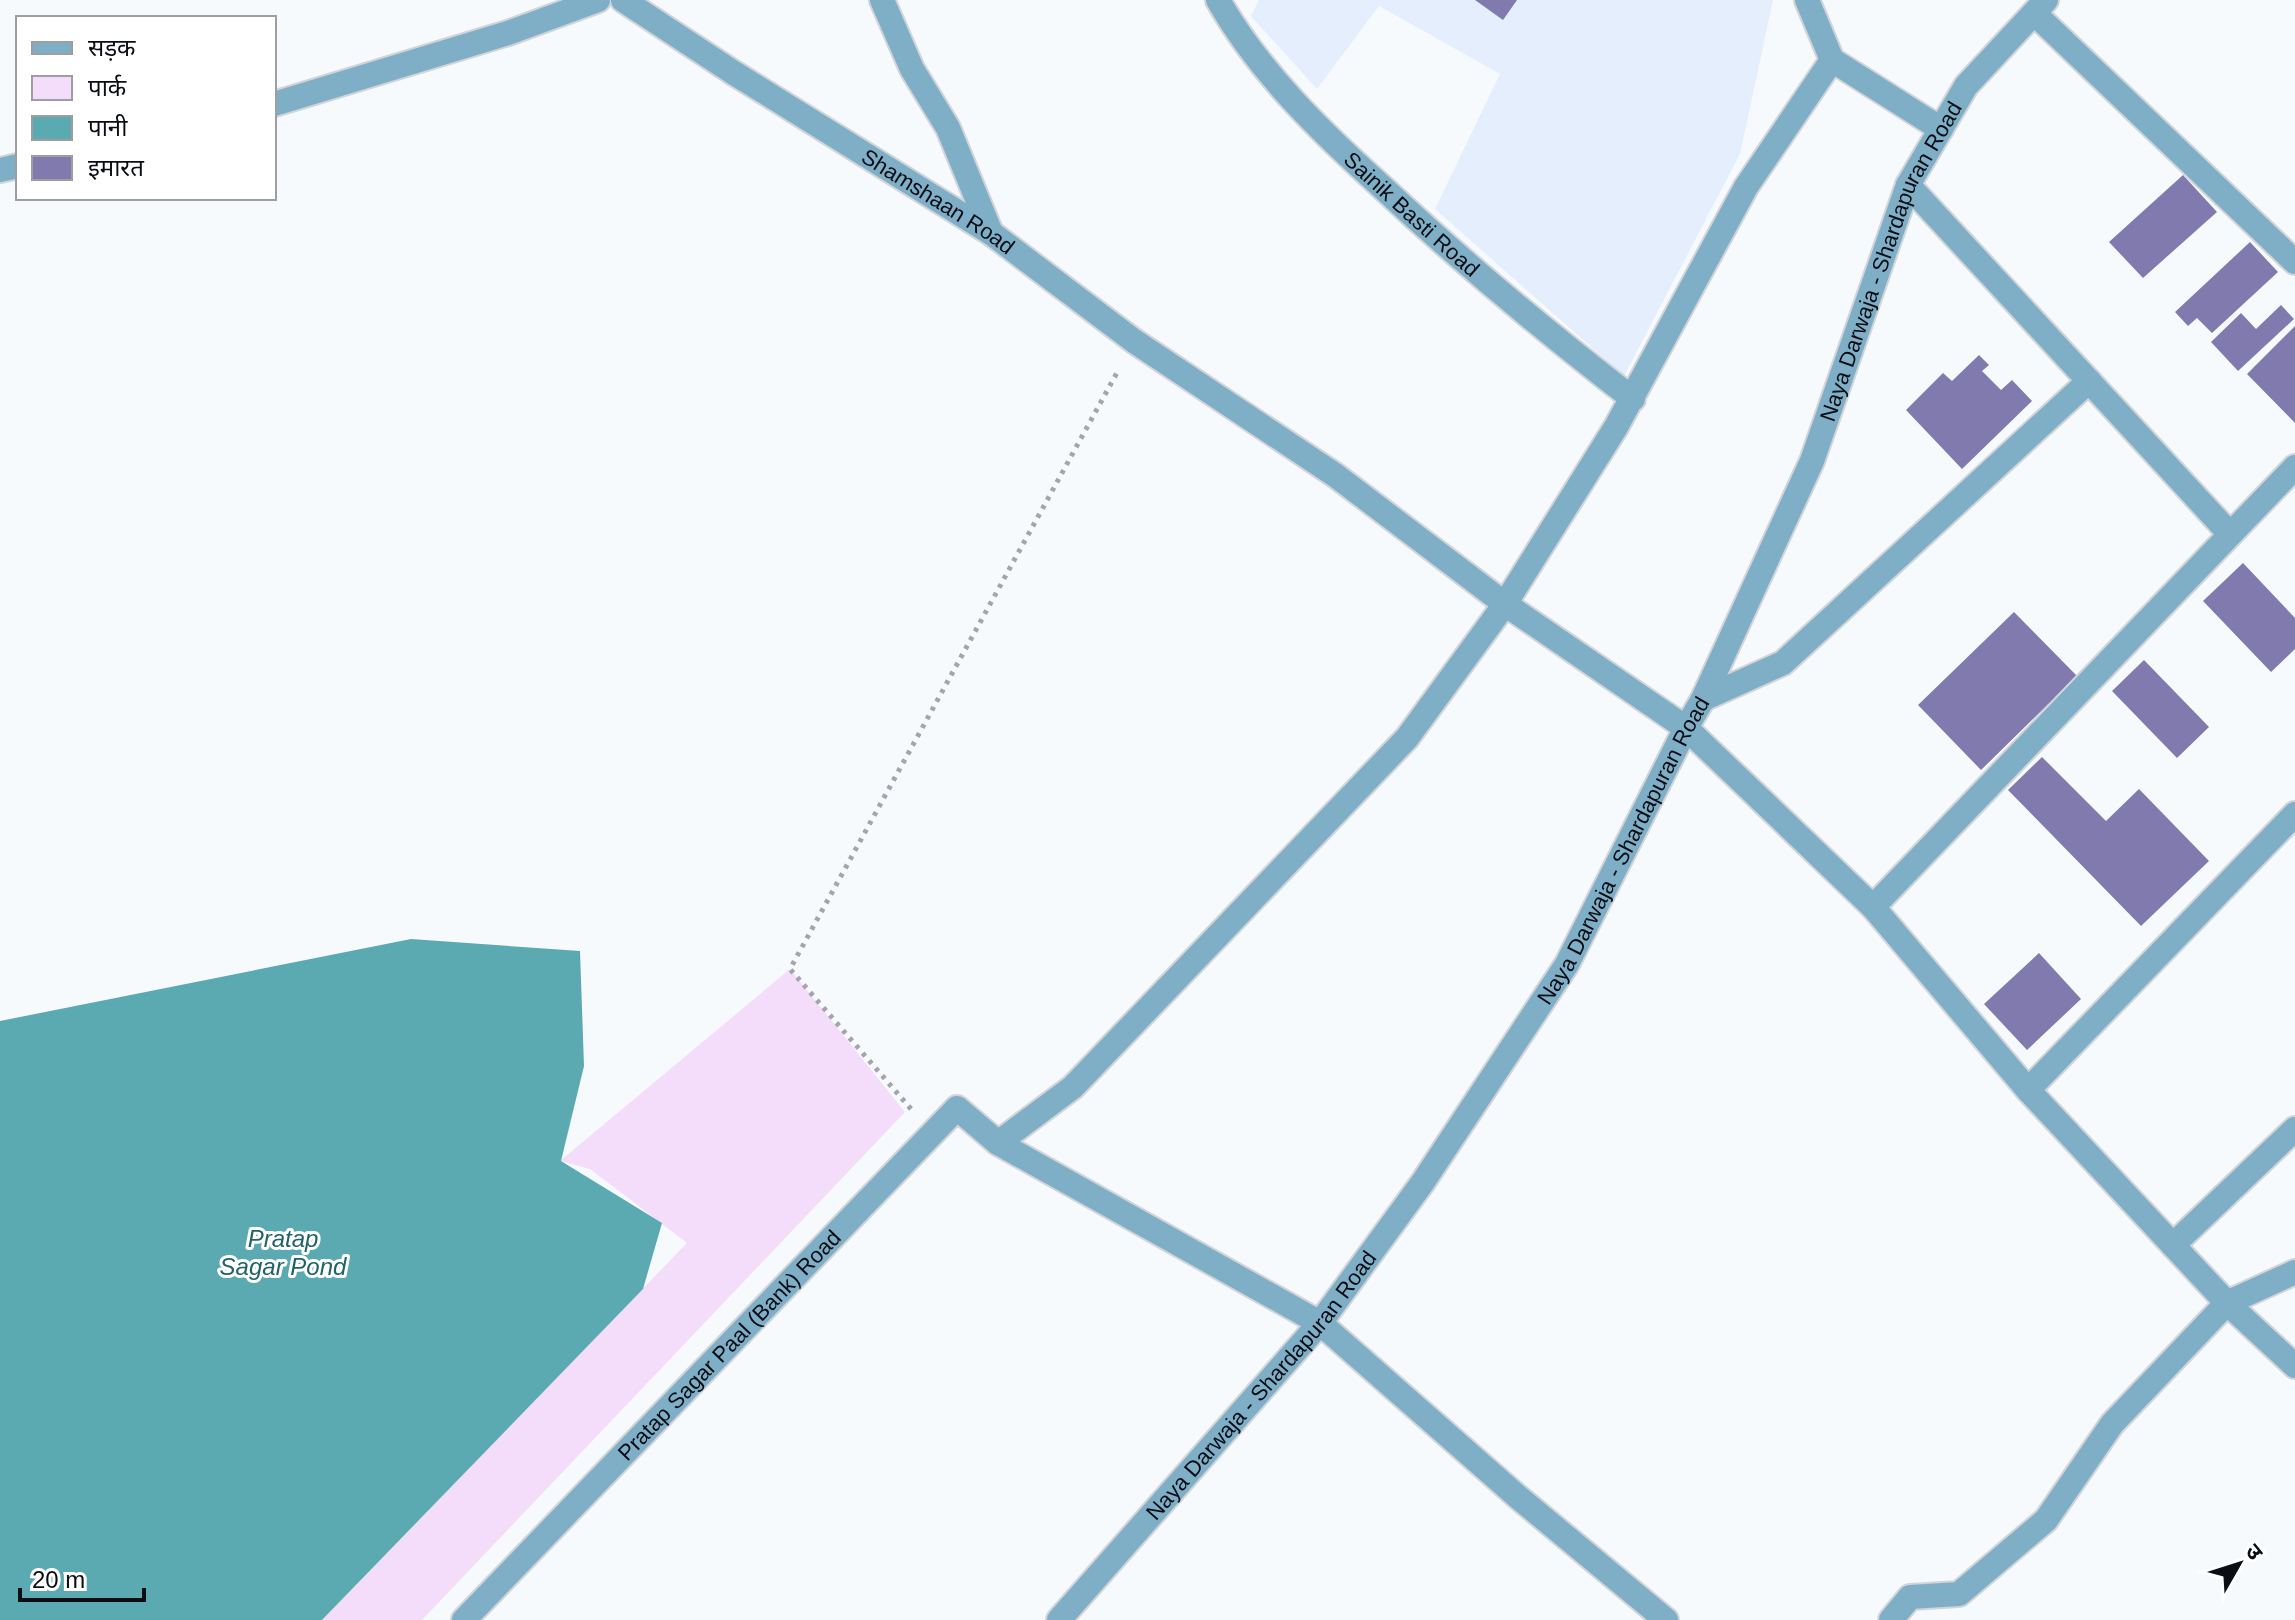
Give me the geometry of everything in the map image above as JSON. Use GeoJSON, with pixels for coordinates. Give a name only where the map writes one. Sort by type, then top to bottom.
{"type":"FeatureCollection","features":[{"type":"Feature","properties":{"kind":"street"},"geometry":{"type":"LineString","coordinates":[[276,103],[508,33],[598,0]]}},
{"type":"Feature","properties":{"kind":"street","name":"Shamshaan Road"},"geometry":{"type":"LineString","coordinates":[[623,0],[991,233],[1134,341],[1335,475],[1505,604],[1686,728],[1873,907],[2028,1090],[2227,1303],[2295,1366]]}},
{"type":"Feature","properties":{"kind":"street"},"geometry":{"type":"LineString","coordinates":[[882,0],[912,69],[948,128],[991,233]]}},
{"type":"Feature","properties":{"kind":"street","name":"Sainik Basti Road"},"geometry":{"type":"LineString","coordinates":[[1218,0],[1252,50],[1316,126],[1529,318],[1633,399]]}},
{"type":"Feature","properties":{"kind":"street"},"geometry":{"type":"LineString","coordinates":[[1807,0],[1832,60],[1941,129]]}},
{"type":"Feature","properties":{"kind":"street"},"geometry":{"type":"LineString","coordinates":[[2041,7],[2295,262]]}},
{"type":"Feature","properties":{"kind":"street","name":"Naya Darwaja - Shardapuran Road"},"geometry":{"type":"LineString","coordinates":[[1059,1620],[1320,1323],[1423,1182],[1567,964],[1703,699],[1812,461],[1908,185],[1966,86],[2041,7]]}},
{"type":"Feature","properties":{"kind":"street"},"geometry":{"type":"LineString","coordinates":[[1666,1620],[1518,1497],[1320,1323],[998,1143],[1073,1087],[1407,738],[1505,604],[1633,399],[1746,187],[1832,60]]}},
{"type":"Feature","properties":{"kind":"street"},"geometry":{"type":"LineString","coordinates":[[1908,185],[2230,534]]}},
{"type":"Feature","properties":{"kind":"street"},"geometry":{"type":"LineString","coordinates":[[1703,699],[1783,663],[2089,381]]}},
{"type":"Feature","properties":{"kind":"street"},"geometry":{"type":"LineString","coordinates":[[1873,907],[2294,469]]}},
{"type":"Feature","properties":{"kind":"street"},"geometry":{"type":"LineString","coordinates":[[2028,1090],[2295,814]]}},
{"type":"Feature","properties":{"kind":"street","name":"Pratap Sagar Paal (Bank) Road"},"geometry":{"type":"LineString","coordinates":[[464,1620],[957,1108],[998,1143]]}},
{"type":"Feature","properties":{"kind":"street"},"geometry":{"type":"LineString","coordinates":[[2173,1245],[2295,1129]]}},
{"type":"Feature","properties":{"kind":"street"},"geometry":{"type":"LineString","coordinates":[[1891,1620],[1910,1597],[1959,1594],[2046,1520],[2112,1424],[2227,1303],[2295,1272]]}},
{"type":"Feature","properties":{"kind":"path"},"geometry":{"type":"LineString","coordinates":[[932,1134],[790,969],[1134,341]]}},
{"type":"Feature","properties":{"kind":"shaded area"},"geometry":{"type":"Polygon","coordinates":[[[1259,0],[1773,0],[1740,154],[1624,376],[1435,209],[1500,74],[1379,6],[1317,89],[1251,16],[1259,0]]]}},
{"type":"Feature","properties":{"kind":"green space"},"geometry":{"type":"Polygon","coordinates":[[[790,969],[905,1112],[422,1620],[322,1620],[687,1243],[590,1169],[560,1161],[790,969]]]}},
{"type":"Feature","properties":{"kind":"water","name":"Pratap Sagar Pond"},"geometry":{"type":"Polygon","coordinates":[[[411,939],[580,951],[584,1066],[561,1161],[662,1223],[643,1289],[322,1620],[0,1620],[0,1021],[411,939]]]}},
{"type":"Feature","properties":{"kind":"building"},"geometry":{"type":"Polygon","coordinates":[[[1475,0],[1517,0],[1503,20],[1475,0]]]}},
{"type":"Feature","properties":{"kind":"building"},"geometry":{"type":"Polygon","coordinates":[[[2183,175],[2217,212],[2143,278],[2109,242],[2183,175]]]}},
{"type":"Feature","properties":{"kind":"building"},"geometry":{"type":"Polygon","coordinates":[[[2250,242],[2278,272],[2212,333],[2197,318],[2188,326],[2175,312],[2250,242]]]}},
{"type":"Feature","properties":{"kind":"building"},"geometry":{"type":"Polygon","coordinates":[[[2281,305],[2294,319],[2238,371],[2211,342],[2241,313],[2256,329],[2281,305]]]}},
{"type":"Feature","properties":{"kind":"building"},"geometry":{"type":"Polygon","coordinates":[[[2295,326],[2295,423],[2247,374],[2295,326]]]}},
{"type":"Feature","properties":{"kind":"building"},"geometry":{"type":"Polygon","coordinates":[[[1979,355],[1989,365],[1982,371],[2001,390],[2012,380],[2032,401],[1962,469],[1906,410],[1943,373],[1952,381],[1979,355]]]}},
{"type":"Feature","properties":{"kind":"building"},"geometry":{"type":"Polygon","coordinates":[[[2243,563],[2295,618],[2295,649],[2271,672],[2203,601],[2243,563]]]}},
{"type":"Feature","properties":{"kind":"building"},"geometry":{"type":"Polygon","coordinates":[[[2014,612],[2077,676],[1981,770],[1918,705],[2014,612]]]}},
{"type":"Feature","properties":{"kind":"building"},"geometry":{"type":"Polygon","coordinates":[[[2144,660],[2209,727],[2177,758],[2112,691],[2144,660]]]}},
{"type":"Feature","properties":{"kind":"building"},"geometry":{"type":"Polygon","coordinates":[[[2042,757],[2106,821],[2139,789],[2209,861],[2141,926],[2008,790],[2042,757]]]}},
{"type":"Feature","properties":{"kind":"building"},"geometry":{"type":"Polygon","coordinates":[[[2039,953],[2081,999],[2027,1050],[1984,1004],[2039,953]]]}}]}
